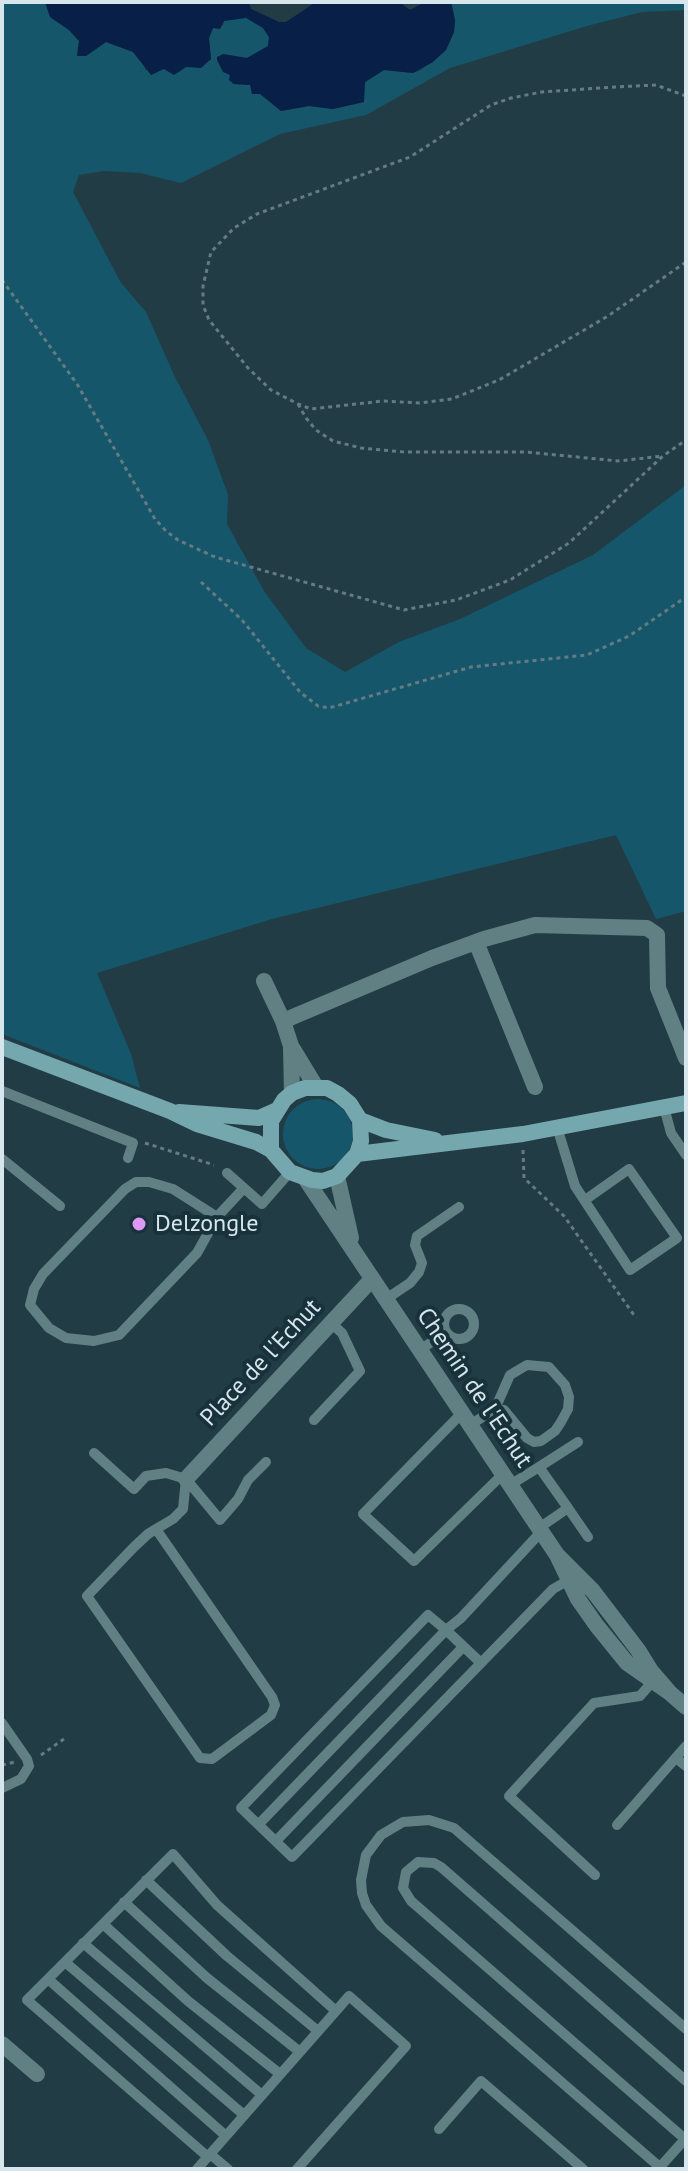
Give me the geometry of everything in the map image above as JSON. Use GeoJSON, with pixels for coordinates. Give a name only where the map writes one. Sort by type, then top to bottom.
{"type":"FeatureCollection","features":[{"type":"Feature","properties":{"kind":"main road"},"geometry":{"type":"LineString","coordinates":[[2,1047],[197,1124],[256,1142],[271,1150],[298,1175],[323,1181],[337,1176],[357,1154],[361,1141],[360,1120],[350,1104],[327,1088],[316,1087],[292,1093],[271,1121],[271,1150]]}},
{"type":"Feature","properties":{"kind":"main road"},"geometry":{"type":"LineString","coordinates":[[357,1154],[523,1134],[686,1103]]}},
{"type":"Feature","properties":{"kind":"main road"},"geometry":{"type":"LineString","coordinates":[[170,1111],[259,1118],[277,1110]]}},
{"type":"Feature","properties":{"kind":"main road"},"geometry":{"type":"LineString","coordinates":[[360,1120],[386,1130],[452,1144]]}},
{"type":"Feature","properties":{"kind":"street"},"geometry":{"type":"LineString","coordinates":[[283,1021],[476,942],[535,925],[647,928],[657,935],[658,988],[686,1058]]}},
{"type":"Feature","properties":{"kind":"street"},"geometry":{"type":"LineString","coordinates":[[476,942],[535,1087]]}},
{"type":"Feature","properties":{"kind":"street"},"geometry":{"type":"LineString","coordinates":[[264,981],[291,1046],[316,1087]]}},
{"type":"Feature","properties":{"kind":"street"},"geometry":{"type":"LineString","coordinates":[[291,1046],[292,1093]]}},
{"type":"Feature","properties":{"kind":"street","name":"Chemin de l'Echut"},"geometry":{"type":"LineString","coordinates":[[298,1175],[353,1248],[557,1555],[578,1599],[612,1646],[627,1663],[686,1707]]}},
{"type":"Feature","properties":{"kind":"street","name":"Chemin de l'Echut"},"geometry":{"type":"LineString","coordinates":[[337,1176],[353,1248]]}},
{"type":"Feature","properties":{"kind":"street","name":"Place de l'Echut"},"geometry":{"type":"LineString","coordinates":[[186,1479],[372,1279]]}},
{"type":"Feature","properties":{"kind":"street","name":"Chemin de l'Echut"},"geometry":{"type":"LineString","coordinates":[[557,1555],[593,1591],[670,1693]]}},
{"type":"Feature","properties":{"kind":"street"},"geometry":{"type":"LineString","coordinates":[[2,2044],[37,2074]]}},
{"type":"Feature","properties":{"kind":"lane"},"geometry":{"type":"LineString","coordinates":[[2,1091],[133,1143],[128,1158]]}},
{"type":"Feature","properties":{"kind":"lane"},"geometry":{"type":"LineString","coordinates":[[664,1107],[671,1133],[686,1155]]}},
{"type":"Feature","properties":{"kind":"lane"},"geometry":{"type":"LineString","coordinates":[[557,1127],[575,1186],[630,1270],[677,1238],[629,1169],[585,1200]]}},
{"type":"Feature","properties":{"kind":"lane"},"geometry":{"type":"LineString","coordinates":[[2,1159],[60,1206]]}},
{"type":"Feature","properties":{"kind":"lane"},"geometry":{"type":"LineString","coordinates":[[227,1173],[262,1204],[298,1175]]}},
{"type":"Feature","properties":{"kind":"lane"},"geometry":{"type":"LineString","coordinates":[[217,1217],[173,1189],[149,1182],[136,1182],[125,1189],[43,1274],[34,1289],[30,1305],[49,1328],[66,1338],[94,1341],[119,1335],[197,1253],[217,1217],[243,1189]]}},
{"type":"Feature","properties":{"kind":"lane"},"geometry":{"type":"LineString","coordinates":[[386,1299],[410,1283],[419,1272],[422,1263],[415,1245],[417,1236],[459,1207]]}},
{"type":"Feature","properties":{"kind":"lane"},"geometry":{"type":"LineString","coordinates":[[314,1420],[360,1371],[342,1333],[331,1323]]}},
{"type":"Feature","properties":{"kind":"lane"},"geometry":{"type":"LineString","coordinates":[[420,1350],[446,1332]]}},
{"type":"Feature","properties":{"kind":"lane"},"geometry":{"type":"LineString","coordinates":[[495,1409],[510,1375],[527,1365],[549,1367],[565,1385],[569,1397],[568,1409],[561,1422],[541,1441],[534,1442],[527,1438],[504,1410],[495,1409],[466,1419],[363,1514],[414,1561],[506,1480],[539,1467],[578,1442]]}},
{"type":"Feature","properties":{"kind":"lane"},"geometry":{"type":"LineString","coordinates":[[94,1453],[134,1489],[146,1476],[166,1473],[186,1479],[220,1520],[238,1499],[248,1480],[266,1462]]}},
{"type":"Feature","properties":{"kind":"lane"},"geometry":{"type":"LineString","coordinates":[[539,1467],[588,1537]]}},
{"type":"Feature","properties":{"kind":"lane"},"geometry":{"type":"LineString","coordinates":[[156,1529],[275,1705],[271,1715],[212,1759],[200,1758],[87,1596],[134,1547],[156,1529],[173,1519],[183,1509],[186,1479]]}},
{"type":"Feature","properties":{"kind":"lane"},"geometry":{"type":"LineString","coordinates":[[259,1824],[540,1530],[568,1508]]}},
{"type":"Feature","properties":{"kind":"lane"},"geometry":{"type":"LineString","coordinates":[[481,1663],[428,1615],[241,1808],[292,1857],[481,1663],[553,1589],[569,1580]]}},
{"type":"Feature","properties":{"kind":"lane"},"geometry":{"type":"LineString","coordinates":[[276,1841],[463,1647]]}},
{"type":"Feature","properties":{"kind":"lane"},"geometry":{"type":"LineString","coordinates":[[595,1875],[509,1796],[594,1703],[640,1696],[652,1682]]}},
{"type":"Feature","properties":{"kind":"lane"},"geometry":{"type":"LineString","coordinates":[[2,1723],[29,1766],[21,1779],[2,1788]]}},
{"type":"Feature","properties":{"kind":"lane"},"geometry":{"type":"LineString","coordinates":[[617,1825],[686,1746]]}},
{"type":"Feature","properties":{"kind":"lane"},"geometry":{"type":"LineString","coordinates":[[676,1758],[686,1766]]}},
{"type":"Feature","properties":{"kind":"lane"},"geometry":{"type":"LineString","coordinates":[[686,2029],[454,1828],[429,1820],[403,1822],[381,1835],[366,1855],[362,1893],[372,1917],[661,2168],[685,2138],[411,1901],[403,1888],[406,1872],[418,1862],[434,1863],[441,1867],[686,2081]]}},
{"type":"Feature","properties":{"kind":"lane"},"geometry":{"type":"LineString","coordinates":[[228,2169],[27,2000],[173,1854],[217,1905],[336,2011]]}},
{"type":"Feature","properties":{"kind":"lane"},"geometry":{"type":"LineString","coordinates":[[146,1880],[227,1956],[318,2031]]}},
{"type":"Feature","properties":{"kind":"lane"},"geometry":{"type":"LineString","coordinates":[[124,1902],[207,1978],[300,2052]]}},
{"type":"Feature","properties":{"kind":"lane"},"geometry":{"type":"LineString","coordinates":[[103,1924],[188,2001],[280,2074]]}},
{"type":"Feature","properties":{"kind":"lane"},"geometry":{"type":"LineString","coordinates":[[83,1943],[262,2095]]}},
{"type":"Feature","properties":{"kind":"lane"},"geometry":{"type":"LineString","coordinates":[[65,1962],[244,2115]]}},
{"type":"Feature","properties":{"kind":"lane"},"geometry":{"type":"LineString","coordinates":[[48,1979],[226,2136]]}},
{"type":"Feature","properties":{"kind":"lane"},"geometry":{"type":"LineString","coordinates":[[197,2169],[349,1996],[406,2046],[297,2169]]}},
{"type":"Feature","properties":{"kind":"lane"},"geometry":{"type":"LineString","coordinates":[[439,2129],[481,2081],[583,2169]]}},
{"type":"Feature","properties":{"kind":"path"},"geometry":{"type":"LineString","coordinates":[[686,96],[656,85],[641,85],[542,92],[511,98],[475,114],[410,157],[257,214],[234,228],[211,252],[203,286],[203,305],[219,335],[248,368],[271,390],[298,404],[311,409],[383,401],[420,403],[470,394],[499,380],[608,316],[686,262]]}},
{"type":"Feature","properties":{"kind":"path"},"geometry":{"type":"LineString","coordinates":[[2,280],[77,384],[155,519],[166,531],[215,557],[404,610],[456,600],[510,580],[569,543],[663,456],[686,440]]}},
{"type":"Feature","properties":{"kind":"path"},"geometry":{"type":"LineString","coordinates":[[298,404],[316,430],[333,441],[361,448],[404,452],[526,452],[618,461],[663,456]]}},
{"type":"Feature","properties":{"kind":"path"},"geometry":{"type":"LineString","coordinates":[[201,582],[242,620],[300,692],[318,706],[329,708],[471,667],[587,655],[629,636],[686,597]]}},
{"type":"Feature","properties":{"kind":"path"},"geometry":{"type":"LineString","coordinates":[[523,1134],[524,1178],[564,1216],[636,1318]]}},
{"type":"Feature","properties":{"kind":"path"},"geometry":{"type":"LineString","coordinates":[[133,1143],[141,1142],[217,1166],[227,1173]]}},
{"type":"Feature","properties":{"kind":"shaded area"},"geometry":{"type":"Polygon","coordinates":[[[2,2],[45,2],[50,17],[69,30],[79,41],[77,51],[86,56],[106,42],[133,52],[144,64],[145,70],[164,69],[177,73],[186,67],[201,67],[211,59],[209,38],[213,28],[223,25],[224,21],[246,17],[263,28],[269,37],[268,46],[247,58],[235,57],[220,62],[221,67],[234,84],[251,85],[281,111],[309,106],[333,109],[363,102],[365,82],[384,70],[413,73],[421,70],[446,50],[454,32],[451,2],[686,2],[686,10],[642,12],[450,68],[366,115],[280,134],[181,183],[140,173],[104,171],[79,175],[73,192],[121,283],[146,312],[208,440],[228,495],[227,524],[264,591],[306,648],[345,672],[399,642],[460,619],[593,555],[686,485],[686,911],[656,919],[616,835],[272,919],[97,973],[131,1054],[140,1088],[2,1034],[2,2]]]}},
{"type":"Feature","properties":{"kind":"shaded area"},"geometry":{"type":"Polygon","coordinates":[[[45,2],[249,2],[251,9],[279,22],[286,22],[316,2],[399,2],[410,10],[425,2],[451,2],[455,20],[454,32],[446,50],[433,62],[413,73],[384,70],[365,82],[364,102],[333,109],[309,106],[281,111],[260,94],[252,94],[250,85],[234,84],[217,60],[223,54],[247,58],[268,46],[269,37],[263,28],[246,18],[224,21],[220,29],[213,28],[209,38],[211,59],[201,68],[186,67],[174,75],[164,69],[151,75],[133,52],[106,42],[86,56],[77,56],[79,41],[50,17],[45,2]]]}},
{"type":"Feature","properties":{"kind":"shaded area"},"geometry":{"type":"Polygon","coordinates":[[[318,1099],[343,1109],[353,1134],[343,1159],[318,1169],[293,1159],[283,1134],[293,1109],[318,1099]]]}},
{"type":"Feature","properties":{"kind":"place","name":"Delzongle"},"geometry":{"type":"Point","coordinates":[139,1224]}}]}
